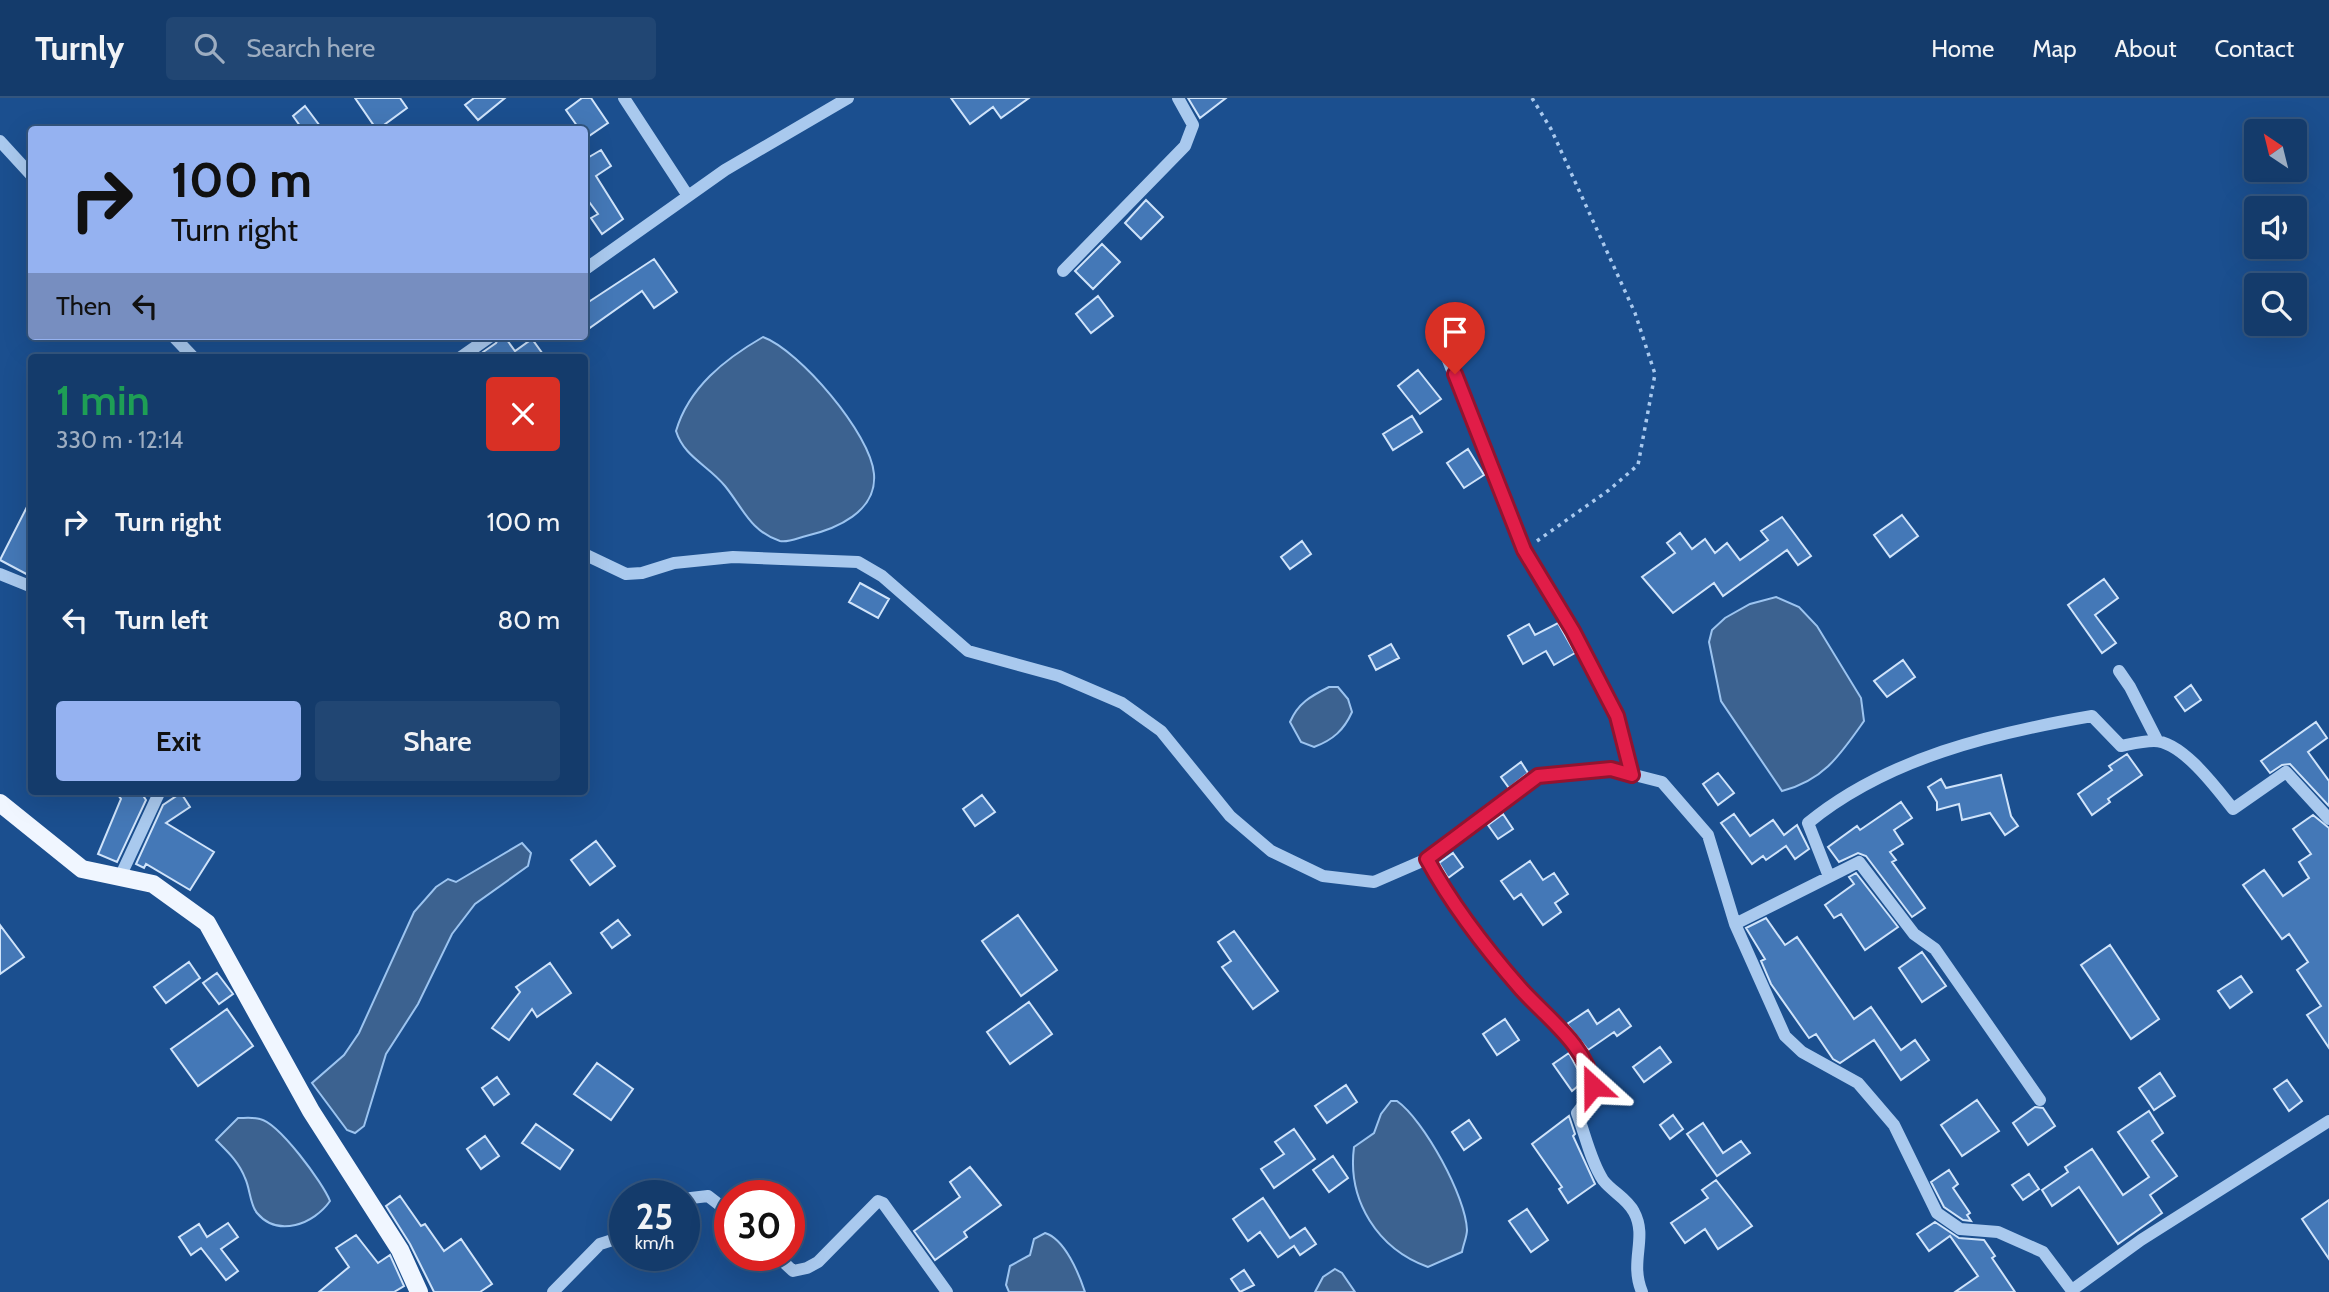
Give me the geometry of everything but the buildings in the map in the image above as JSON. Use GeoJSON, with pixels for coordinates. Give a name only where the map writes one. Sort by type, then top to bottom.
{"type":"FeatureCollection","features":[{"type":"Feature","properties":{"kind":"main road"},"geometry":{"type":"LineString","coordinates":[[0,803],[82,869],[153,884],[207,923],[312,1111],[400,1250],[419,1292]]}},
{"type":"Feature","properties":{"kind":"street"},"geometry":{"type":"LineString","coordinates":[[624,98],[688,196]]}},
{"type":"Feature","properties":{"kind":"street"},"geometry":{"type":"LineString","coordinates":[[588,267],[725,170],[848,98]]}},
{"type":"Feature","properties":{"kind":"street"},"geometry":{"type":"LineString","coordinates":[[1062,271],[1185,146],[1193,125],[1178,98]]}},
{"type":"Feature","properties":{"kind":"street"},"geometry":{"type":"LineString","coordinates":[[0,141],[28,172]]}},
{"type":"Feature","properties":{"kind":"street"},"geometry":{"type":"LineString","coordinates":[[177,340],[189,354]]}},
{"type":"Feature","properties":{"kind":"street"},"geometry":{"type":"LineString","coordinates":[[465,354],[485,340]]}},
{"type":"Feature","properties":{"kind":"street"},"geometry":{"type":"LineString","coordinates":[[1446,355],[1524,550],[1573,631],[1617,716],[1632,775]]}},
{"type":"Feature","properties":{"kind":"street"},"geometry":{"type":"LineString","coordinates":[[588,556],[626,574],[674,563],[733,557],[858,562],[882,576],[968,651],[1059,676],[1122,704],[1161,731],[1230,816],[1271,851],[1323,876],[1374,882],[1427,859],[1538,776],[1611,769],[1661,782],[1708,835],[1735,924],[1785,1036],[1802,1052],[1858,1083],[1867,1093],[1894,1125],[1937,1213],[1960,1229],[1998,1232],[2043,1252],[2073,1291],[2141,1240],[2329,1121]]}},
{"type":"Feature","properties":{"kind":"street"},"geometry":{"type":"LineString","coordinates":[[0,574],[28,585]]}},
{"type":"Feature","properties":{"kind":"street"},"geometry":{"type":"LineString","coordinates":[[2119,671],[2157,740],[2183,755],[2203,772],[2233,809],[2286,772],[2329,819]]}},
{"type":"Feature","properties":{"kind":"street"},"geometry":{"type":"LineString","coordinates":[[1829,874],[1808,823],[1831,804],[1877,778],[1947,750],[2026,727],[2092,716],[2121,746],[2157,740]]}},
{"type":"Feature","properties":{"kind":"street"},"geometry":{"type":"LineString","coordinates":[[120,877],[158,795]]}},
{"type":"Feature","properties":{"kind":"street"},"geometry":{"type":"LineString","coordinates":[[1427,859],[1486,947],[1522,990],[1556,1024],[1592,1076],[1593,1086],[1577,1113],[1604,1181],[1634,1212],[1641,1234],[1635,1259],[1636,1277],[1642,1292]]}},
{"type":"Feature","properties":{"kind":"street"},"geometry":{"type":"LineString","coordinates":[[1735,924],[1829,874],[1859,862],[1914,934],[1935,949],[2040,1100]]}},
{"type":"Feature","properties":{"kind":"street"},"geometry":{"type":"LineString","coordinates":[[805,1268],[818,1262],[878,1201],[891,1213],[947,1292]]}},
{"type":"Feature","properties":{"kind":"street"},"geometry":{"type":"LineString","coordinates":[[553,1292],[600,1244],[609,1241]]}},
{"type":"Feature","properties":{"kind":"path"},"geometry":{"type":"LineString","coordinates":[[1524,550],[1609,490],[1638,465],[1655,374],[1635,313],[1551,129],[1532,98]]}},
{"type":"Feature","properties":{"kind":"water"},"geometry":{"type":"Polygon","coordinates":[[[763,337],[795,358],[831,395],[860,438],[870,457],[874,474],[869,499],[852,517],[830,529],[786,541],[770,537],[754,525],[725,486],[685,448],[676,431],[690,401],[710,376],[763,337]]]}},
{"type":"Feature","properties":{"kind":"water"},"geometry":{"type":"Polygon","coordinates":[[[1776,597],[1799,607],[1817,626],[1861,698],[1864,721],[1830,765],[1809,780],[1782,791],[1721,701],[1709,642],[1712,630],[1725,618],[1750,604],[1776,597]]]}},
{"type":"Feature","properties":{"kind":"water"},"geometry":{"type":"Polygon","coordinates":[[[1329,687],[1338,687],[1348,699],[1352,712],[1337,734],[1314,747],[1301,742],[1290,722],[1306,701],[1329,687]]]}},
{"type":"Feature","properties":{"kind":"water"},"geometry":{"type":"Polygon","coordinates":[[[522,843],[531,853],[528,866],[475,904],[452,934],[418,1004],[386,1054],[364,1126],[355,1133],[347,1130],[312,1083],[344,1055],[359,1033],[414,912],[436,887],[448,879],[456,882],[522,843]]]}},
{"type":"Feature","properties":{"kind":"water"},"geometry":{"type":"Polygon","coordinates":[[[1391,1101],[1397,1101],[1408,1111],[1431,1141],[1452,1180],[1465,1216],[1467,1233],[1462,1252],[1428,1267],[1410,1259],[1381,1235],[1361,1204],[1356,1186],[1354,1147],[1374,1133],[1381,1114],[1391,1101]]]}},
{"type":"Feature","properties":{"kind":"water"},"geometry":{"type":"Polygon","coordinates":[[[238,1118],[260,1119],[268,1123],[289,1142],[310,1168],[330,1201],[315,1216],[295,1225],[285,1226],[266,1221],[257,1213],[240,1167],[216,1140],[238,1118]]]}},
{"type":"Feature","properties":{"kind":"water"},"geometry":{"type":"Polygon","coordinates":[[[1045,1233],[1059,1242],[1065,1250],[1085,1292],[1009,1292],[1006,1285],[1010,1266],[1030,1255],[1034,1239],[1045,1233]]]}},
{"type":"Feature","properties":{"kind":"water"},"geometry":{"type":"Polygon","coordinates":[[[1335,1269],[1342,1273],[1355,1292],[1315,1292],[1323,1277],[1335,1269]]]}},
{"type":"Feature","properties":{"kind":"route"},"geometry":{"type":"LineString","coordinates":[[1455,374],[1488,464],[1524,550],[1573,631],[1617,716],[1632,775],[1611,769],[1538,776],[1427,859],[1486,947],[1567,1037],[1592,1076],[1593,1086]]}}]}
